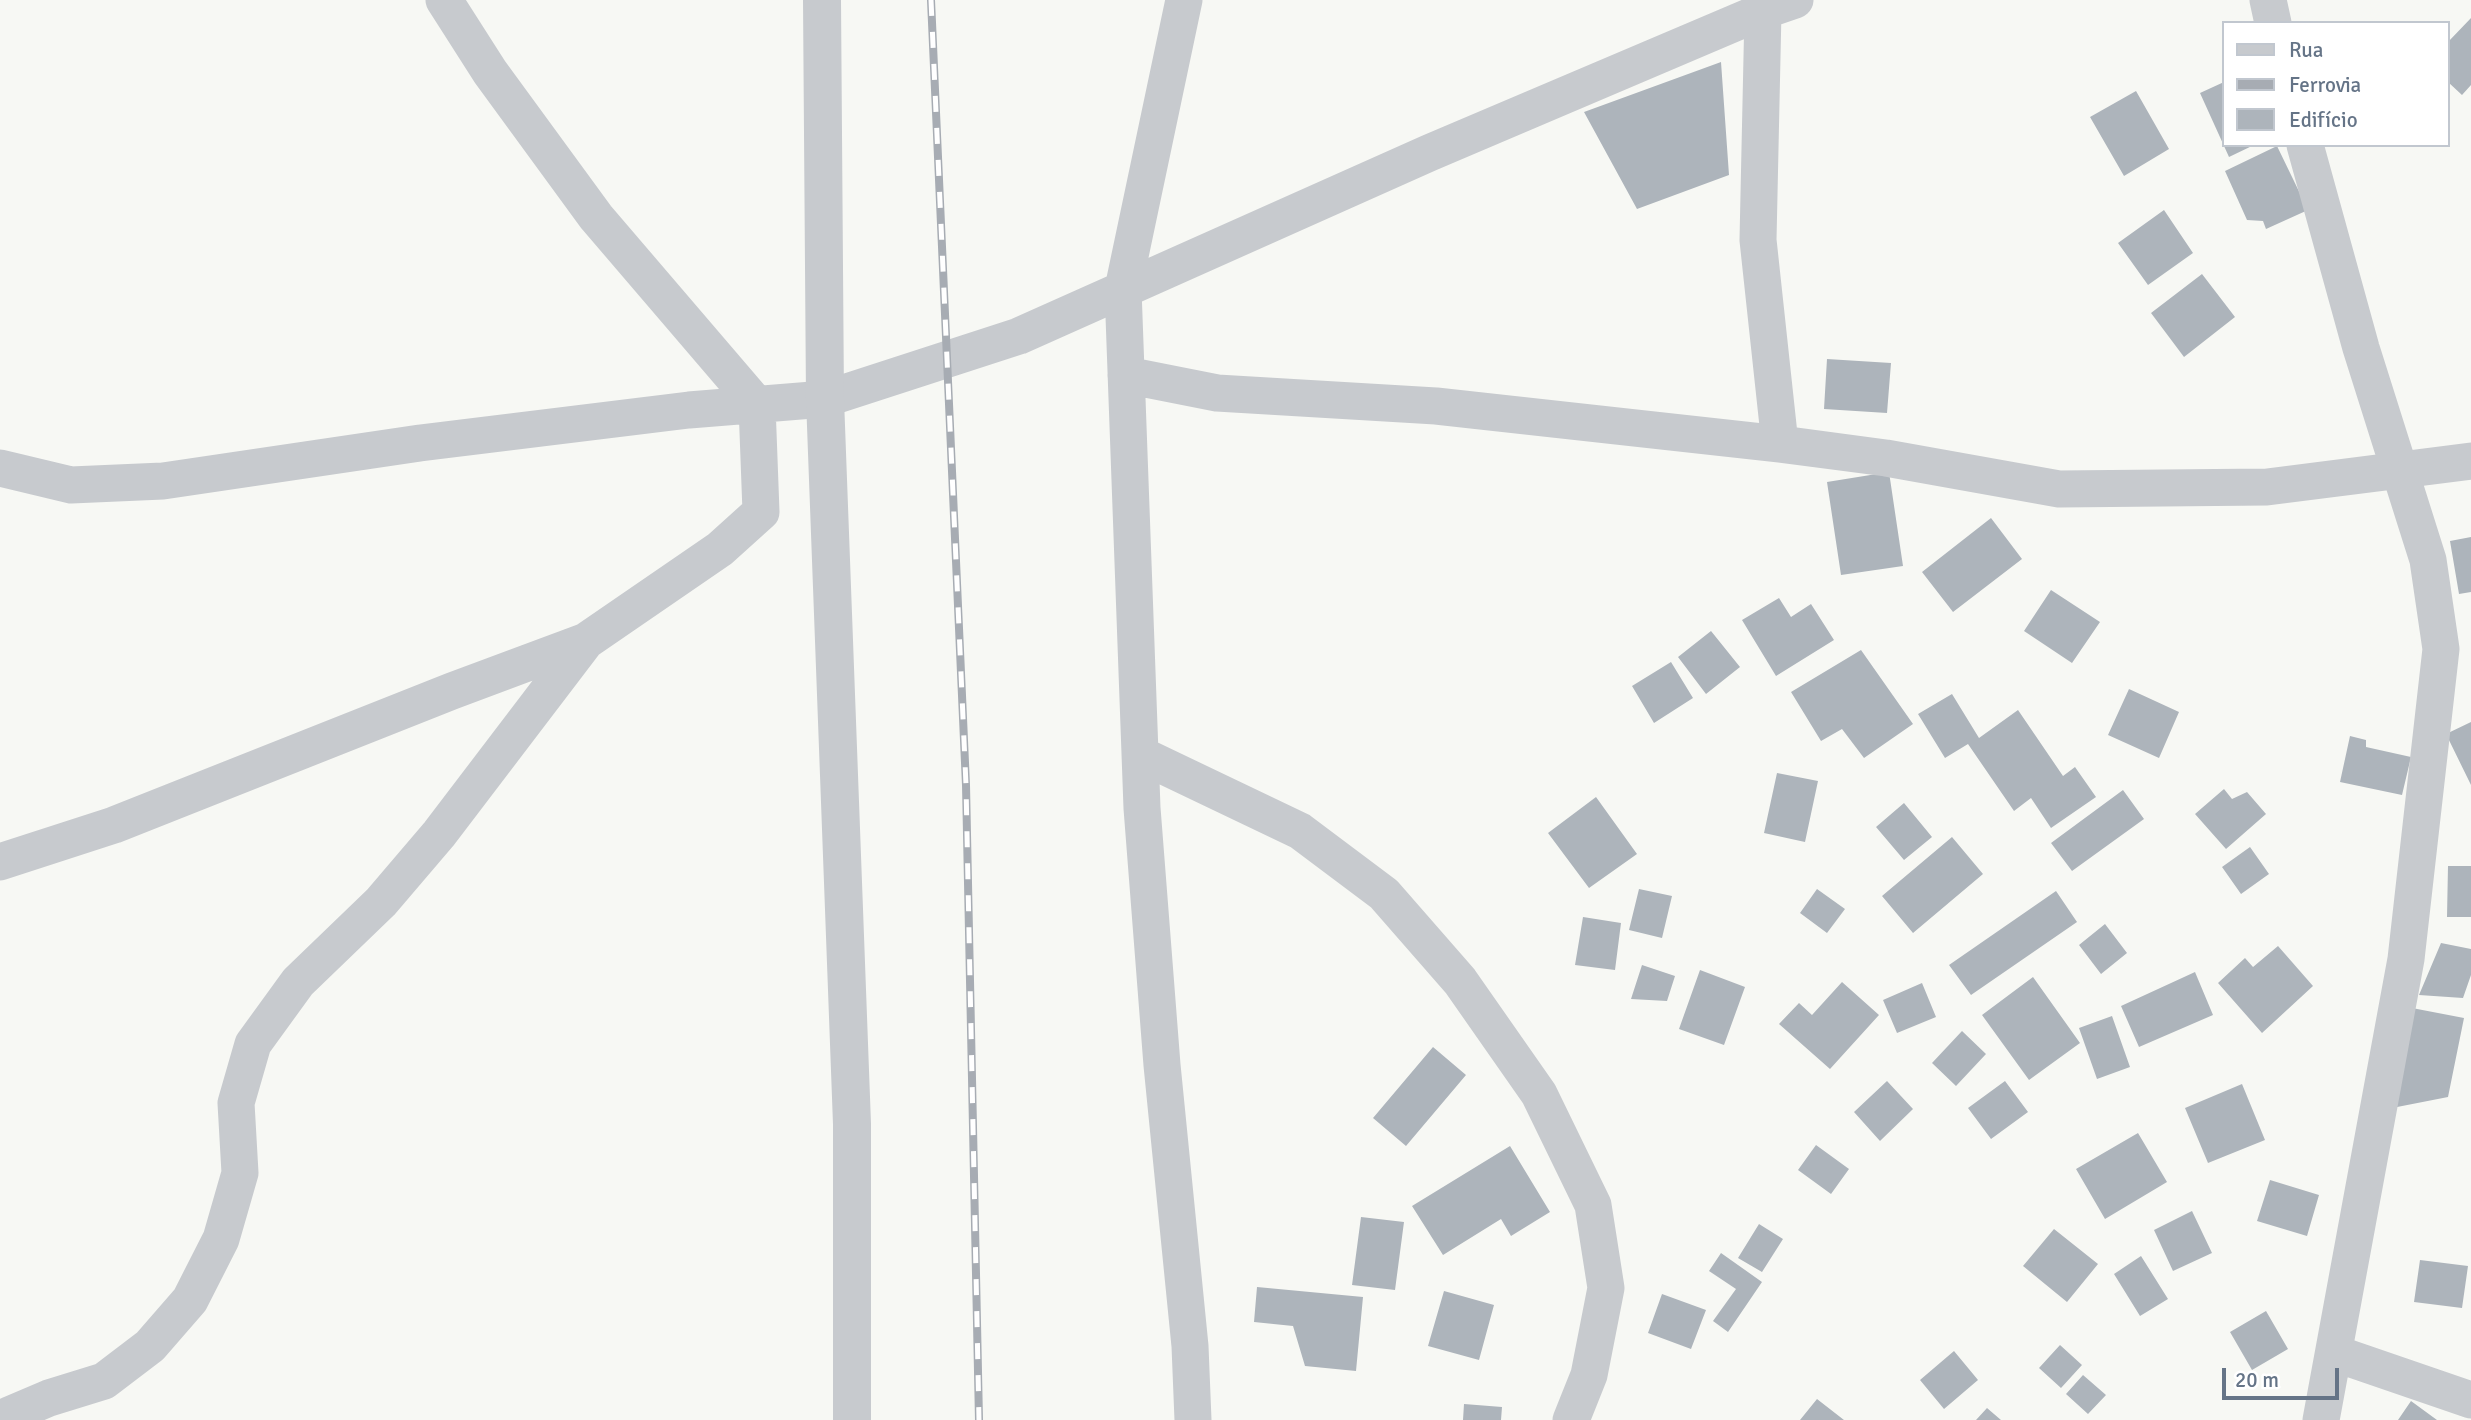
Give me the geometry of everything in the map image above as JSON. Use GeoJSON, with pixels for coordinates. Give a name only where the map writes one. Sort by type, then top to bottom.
{"type":"FeatureCollection","features":[{"type":"Feature","properties":{"kind":"street"},"geometry":{"type":"LineString","coordinates":[[0,862],[114,825],[586,641],[720,550],[761,512],[757,405],[596,217],[490,72],[444,0]]}},
{"type":"Feature","properties":{"kind":"street"},"geometry":{"type":"LineString","coordinates":[[822,0],[825,400],[852,1124],[852,1420]]}},
{"type":"Feature","properties":{"kind":"street"},"geometry":{"type":"LineString","coordinates":[[1184,0],[1123,289],[1142,808],[1161,1051],[1190,1346],[1193,1420]]}},
{"type":"Feature","properties":{"kind":"street"},"geometry":{"type":"LineString","coordinates":[[2269,0],[2273,21]]}},
{"type":"Feature","properties":{"kind":"street"},"geometry":{"type":"LineString","coordinates":[[0,468],[71,485],[163,481],[433,441],[689,410],[825,400],[1019,336],[1429,153],[1779,6],[1758,240],[1780,444]]}},
{"type":"Feature","properties":{"kind":"street"},"geometry":{"type":"LineString","coordinates":[[2306,147],[2361,348],[2428,560],[2441,649],[2406,958],[2321,1420]]}},
{"type":"Feature","properties":{"kind":"street"},"geometry":{"type":"LineString","coordinates":[[1126,375],[1217,393],[1436,406],[1780,444],[1886,458],[2059,489],[2267,487],[2471,461]]}},
{"type":"Feature","properties":{"kind":"street"},"geometry":{"type":"LineString","coordinates":[[4,1420],[9,1415],[49,1398],[104,1381],[150,1346],[190,1300],[221,1239],[240,1173],[236,1103],[253,1044],[298,982],[381,902],[439,834],[586,641]]}},
{"type":"Feature","properties":{"kind":"street"},"geometry":{"type":"LineString","coordinates":[[1141,754],[1300,831],[1384,894],[1460,981],[1539,1094],[1593,1205],[1606,1288],[1589,1375],[1571,1420]]}},
{"type":"Feature","properties":{"kind":"street"},"geometry":{"type":"LineString","coordinates":[[2334,1353],[2471,1400]]}},
{"type":"Feature","properties":{"kind":"building"},"geometry":{"type":"Polygon","coordinates":[[[2471,18],[2471,85],[2462,95],[2450,84],[2450,40],[2471,18]]]}},
{"type":"Feature","properties":{"kind":"building"},"geometry":{"type":"Polygon","coordinates":[[[1721,62],[1729,175],[1637,209],[1584,112],[1721,62]]]}},
{"type":"Feature","properties":{"kind":"building"},"geometry":{"type":"Polygon","coordinates":[[[2222,83],[2222,142],[2200,93],[2222,83]]]}},
{"type":"Feature","properties":{"kind":"building"},"geometry":{"type":"Polygon","coordinates":[[[2136,91],[2169,149],[2124,176],[2090,117],[2136,91]]]}},
{"type":"Feature","properties":{"kind":"building"},"geometry":{"type":"Polygon","coordinates":[[[2224,147],[2250,147],[2229,157],[2224,147]]]}},
{"type":"Feature","properties":{"kind":"building"},"geometry":{"type":"Polygon","coordinates":[[[2277,147],[2308,210],[2266,229],[2263,221],[2247,220],[2225,171],[2277,147]]]}},
{"type":"Feature","properties":{"kind":"building"},"geometry":{"type":"Polygon","coordinates":[[[2164,210],[2193,253],[2148,285],[2118,243],[2164,210]]]}},
{"type":"Feature","properties":{"kind":"building"},"geometry":{"type":"Polygon","coordinates":[[[2202,274],[2235,317],[2184,357],[2151,313],[2202,274]]]}},
{"type":"Feature","properties":{"kind":"building"},"geometry":{"type":"Polygon","coordinates":[[[1827,359],[1891,363],[1887,413],[1824,409],[1827,359]]]}},
{"type":"Feature","properties":{"kind":"building"},"geometry":{"type":"Polygon","coordinates":[[[1889,472],[1903,566],[1841,575],[1827,482],[1889,472]]]}},
{"type":"Feature","properties":{"kind":"building"},"geometry":{"type":"Polygon","coordinates":[[[1991,518],[2022,559],[1953,612],[1922,572],[1991,518]]]}},
{"type":"Feature","properties":{"kind":"building"},"geometry":{"type":"Polygon","coordinates":[[[2471,537],[2471,592],[2459,594],[2450,541],[2471,537]]]}},
{"type":"Feature","properties":{"kind":"building"},"geometry":{"type":"Polygon","coordinates":[[[2051,590],[2100,622],[2072,663],[2024,631],[2051,590]]]}},
{"type":"Feature","properties":{"kind":"building"},"geometry":{"type":"Polygon","coordinates":[[[1779,598],[1791,617],[1811,604],[1834,640],[1776,676],[1742,620],[1779,598]]]}},
{"type":"Feature","properties":{"kind":"building"},"geometry":{"type":"Polygon","coordinates":[[[1711,631],[1740,667],[1706,694],[1678,657],[1711,631]]]}},
{"type":"Feature","properties":{"kind":"building"},"geometry":{"type":"Polygon","coordinates":[[[1861,650],[1913,724],[1864,758],[1842,729],[1821,741],[1791,692],[1861,650]]]}},
{"type":"Feature","properties":{"kind":"building"},"geometry":{"type":"Polygon","coordinates":[[[1671,662],[1693,698],[1654,723],[1632,686],[1671,662]]]}},
{"type":"Feature","properties":{"kind":"building"},"geometry":{"type":"Polygon","coordinates":[[[2129,689],[2179,712],[2159,758],[2108,735],[2129,689]]]}},
{"type":"Feature","properties":{"kind":"building"},"geometry":{"type":"Polygon","coordinates":[[[1952,694],[1979,738],[2018,710],[2063,776],[2075,767],[2096,797],[2051,828],[2031,798],[2014,811],[1968,744],[1945,758],[1918,714],[1952,694]]]}},
{"type":"Feature","properties":{"kind":"building"},"geometry":{"type":"Polygon","coordinates":[[[2471,722],[2471,785],[2446,734],[2471,722]]]}},
{"type":"Feature","properties":{"kind":"building"},"geometry":{"type":"Polygon","coordinates":[[[2350,736],[2366,740],[2366,747],[2411,757],[2402,795],[2340,782],[2350,736]]]}},
{"type":"Feature","properties":{"kind":"building"},"geometry":{"type":"Polygon","coordinates":[[[1777,773],[1818,781],[1805,842],[1764,833],[1777,773]]]}},
{"type":"Feature","properties":{"kind":"building"},"geometry":{"type":"Polygon","coordinates":[[[2224,789],[2232,799],[2247,792],[2266,814],[2226,849],[2195,814],[2224,789]]]}},
{"type":"Feature","properties":{"kind":"building"},"geometry":{"type":"Polygon","coordinates":[[[2123,790],[2144,819],[2072,871],[2051,843],[2123,790]]]}},
{"type":"Feature","properties":{"kind":"building"},"geometry":{"type":"Polygon","coordinates":[[[1596,797],[1637,854],[1589,888],[1548,833],[1596,797]]]}},
{"type":"Feature","properties":{"kind":"building"},"geometry":{"type":"Polygon","coordinates":[[[1904,803],[1932,837],[1904,860],[1876,827],[1904,803]]]}},
{"type":"Feature","properties":{"kind":"building"},"geometry":{"type":"Polygon","coordinates":[[[1952,837],[1983,874],[1913,933],[1882,896],[1952,837]]]}},
{"type":"Feature","properties":{"kind":"building"},"geometry":{"type":"Polygon","coordinates":[[[2250,847],[2269,874],[2241,894],[2222,867],[2250,847]]]}},
{"type":"Feature","properties":{"kind":"building"},"geometry":{"type":"Polygon","coordinates":[[[2448,866],[2471,866],[2471,917],[2447,917],[2448,866]]]}},
{"type":"Feature","properties":{"kind":"building"},"geometry":{"type":"Polygon","coordinates":[[[1639,889],[1672,896],[1662,938],[1629,930],[1639,889]]]}},
{"type":"Feature","properties":{"kind":"building"},"geometry":{"type":"Polygon","coordinates":[[[1817,889],[1845,909],[1827,933],[1800,913],[1817,889]]]}},
{"type":"Feature","properties":{"kind":"building"},"geometry":{"type":"Polygon","coordinates":[[[2056,891],[2077,922],[1971,995],[1949,965],[2056,891]]]}},
{"type":"Feature","properties":{"kind":"building"},"geometry":{"type":"Polygon","coordinates":[[[1583,917],[1621,923],[1615,970],[1575,965],[1583,917]]]}},
{"type":"Feature","properties":{"kind":"building"},"geometry":{"type":"Polygon","coordinates":[[[2105,924],[2127,953],[2101,974],[2079,945],[2105,924]]]}},
{"type":"Feature","properties":{"kind":"building"},"geometry":{"type":"Polygon","coordinates":[[[2441,943],[2471,949],[2471,975],[2463,998],[2419,995],[2441,943]]]}},
{"type":"Feature","properties":{"kind":"building"},"geometry":{"type":"Polygon","coordinates":[[[2278,946],[2313,986],[2262,1033],[2218,983],[2245,958],[2253,967],[2278,946]]]}},
{"type":"Feature","properties":{"kind":"building"},"geometry":{"type":"Polygon","coordinates":[[[1642,965],[1675,976],[1667,1001],[1631,999],[1642,965]]]}},
{"type":"Feature","properties":{"kind":"building"},"geometry":{"type":"Polygon","coordinates":[[[1700,970],[1745,987],[1724,1045],[1679,1029],[1700,970]]]}},
{"type":"Feature","properties":{"kind":"building"},"geometry":{"type":"Polygon","coordinates":[[[2195,972],[2213,1015],[2139,1047],[2121,1006],[2195,972]]]}},
{"type":"Feature","properties":{"kind":"building"},"geometry":{"type":"Polygon","coordinates":[[[2033,977],[2080,1043],[2029,1080],[1982,1015],[2033,977]]]}},
{"type":"Feature","properties":{"kind":"building"},"geometry":{"type":"Polygon","coordinates":[[[1842,982],[1879,1015],[1830,1069],[1779,1024],[1799,1003],[1812,1015],[1842,982]]]}},
{"type":"Feature","properties":{"kind":"building"},"geometry":{"type":"Polygon","coordinates":[[[1922,983],[1936,1017],[1897,1033],[1883,1000],[1922,983]]]}},
{"type":"Feature","properties":{"kind":"building"},"geometry":{"type":"Polygon","coordinates":[[[2412,1008],[2464,1018],[2448,1097],[2392,1108],[2412,1008]]]}},
{"type":"Feature","properties":{"kind":"building"},"geometry":{"type":"Polygon","coordinates":[[[2112,1016],[2130,1067],[2097,1079],[2079,1028],[2112,1016]]]}},
{"type":"Feature","properties":{"kind":"building"},"geometry":{"type":"Polygon","coordinates":[[[1962,1031],[1986,1054],[1956,1086],[1932,1063],[1962,1031]]]}},
{"type":"Feature","properties":{"kind":"building"},"geometry":{"type":"Polygon","coordinates":[[[1433,1047],[1466,1075],[1406,1146],[1373,1118],[1433,1047]]]}},
{"type":"Feature","properties":{"kind":"building"},"geometry":{"type":"Polygon","coordinates":[[[1887,1081],[1913,1109],[1880,1141],[1854,1112],[1887,1081]]]}},
{"type":"Feature","properties":{"kind":"building"},"geometry":{"type":"Polygon","coordinates":[[[2005,1081],[2028,1112],[1991,1139],[1968,1108],[2005,1081]]]}},
{"type":"Feature","properties":{"kind":"building"},"geometry":{"type":"Polygon","coordinates":[[[2242,1084],[2265,1140],[2208,1163],[2185,1108],[2242,1084]]]}},
{"type":"Feature","properties":{"kind":"building"},"geometry":{"type":"Polygon","coordinates":[[[2138,1133],[2167,1182],[2105,1219],[2076,1169],[2138,1133]]]}},
{"type":"Feature","properties":{"kind":"building"},"geometry":{"type":"Polygon","coordinates":[[[1816,1145],[1849,1169],[1831,1194],[1798,1170],[1816,1145]]]}},
{"type":"Feature","properties":{"kind":"building"},"geometry":{"type":"Polygon","coordinates":[[[1510,1146],[1550,1212],[1511,1236],[1501,1219],[1443,1255],[1412,1206],[1510,1146]]]}},
{"type":"Feature","properties":{"kind":"building"},"geometry":{"type":"Polygon","coordinates":[[[2270,1180],[2319,1195],[2307,1236],[2257,1221],[2270,1180]]]}},
{"type":"Feature","properties":{"kind":"building"},"geometry":{"type":"Polygon","coordinates":[[[2192,1211],[2212,1253],[2173,1271],[2154,1230],[2192,1211]]]}},
{"type":"Feature","properties":{"kind":"building"},"geometry":{"type":"Polygon","coordinates":[[[1361,1217],[1404,1222],[1395,1290],[1352,1285],[1361,1217]]]}},
{"type":"Feature","properties":{"kind":"building"},"geometry":{"type":"Polygon","coordinates":[[[1759,1224],[1783,1239],[1762,1272],[1738,1258],[1759,1224]]]}},
{"type":"Feature","properties":{"kind":"building"},"geometry":{"type":"Polygon","coordinates":[[[2054,1229],[2098,1264],[2067,1302],[2023,1266],[2054,1229]]]}},
{"type":"Feature","properties":{"kind":"building"},"geometry":{"type":"Polygon","coordinates":[[[1721,1253],[1762,1282],[1728,1332],[1713,1321],[1736,1289],[1709,1271],[1721,1253]]]}},
{"type":"Feature","properties":{"kind":"building"},"geometry":{"type":"Polygon","coordinates":[[[2141,1256],[2168,1299],[2140,1316],[2114,1274],[2141,1256]]]}},
{"type":"Feature","properties":{"kind":"building"},"geometry":{"type":"Polygon","coordinates":[[[2420,1260],[2468,1266],[2462,1308],[2414,1302],[2420,1260]]]}},
{"type":"Feature","properties":{"kind":"building"},"geometry":{"type":"Polygon","coordinates":[[[1257,1287],[1363,1297],[1356,1371],[1305,1366],[1293,1326],[1254,1322],[1257,1287]]]}},
{"type":"Feature","properties":{"kind":"building"},"geometry":{"type":"Polygon","coordinates":[[[1444,1291],[1494,1305],[1479,1360],[1428,1346],[1444,1291]]]}},
{"type":"Feature","properties":{"kind":"building"},"geometry":{"type":"Polygon","coordinates":[[[1662,1294],[1706,1310],[1691,1349],[1648,1333],[1662,1294]]]}},
{"type":"Feature","properties":{"kind":"building"},"geometry":{"type":"Polygon","coordinates":[[[2266,1311],[2288,1349],[2252,1370],[2230,1332],[2266,1311]]]}},
{"type":"Feature","properties":{"kind":"building"},"geometry":{"type":"Polygon","coordinates":[[[2060,1345],[2082,1365],[2061,1388],[2039,1368],[2060,1345]]]}},
{"type":"Feature","properties":{"kind":"building"},"geometry":{"type":"Polygon","coordinates":[[[1954,1351],[1978,1380],[1944,1409],[1920,1380],[1954,1351]]]}},
{"type":"Feature","properties":{"kind":"building"},"geometry":{"type":"Polygon","coordinates":[[[2083,1375],[2106,1395],[2088,1414],[2066,1394],[2083,1375]]]}},
{"type":"Feature","properties":{"kind":"building"},"geometry":{"type":"Polygon","coordinates":[[[1817,1399],[1844,1420],[1800,1420],[1817,1399]]]}},
{"type":"Feature","properties":{"kind":"building"},"geometry":{"type":"Polygon","coordinates":[[[2411,1401],[2437,1420],[2398,1420],[2411,1401]]]}},
{"type":"Feature","properties":{"kind":"building"},"geometry":{"type":"Polygon","coordinates":[[[1464,1404],[1502,1407],[1501,1420],[1463,1420],[1464,1404]]]}},
{"type":"Feature","properties":{"kind":"building"},"geometry":{"type":"Polygon","coordinates":[[[1987,1408],[2001,1420],[1976,1420],[1987,1408]]]}},
{"type":"Feature","properties":{"kind":"railway"},"geometry":{"type":"LineString","coordinates":[[931,0],[966,785],[979,1420]]}}]}
